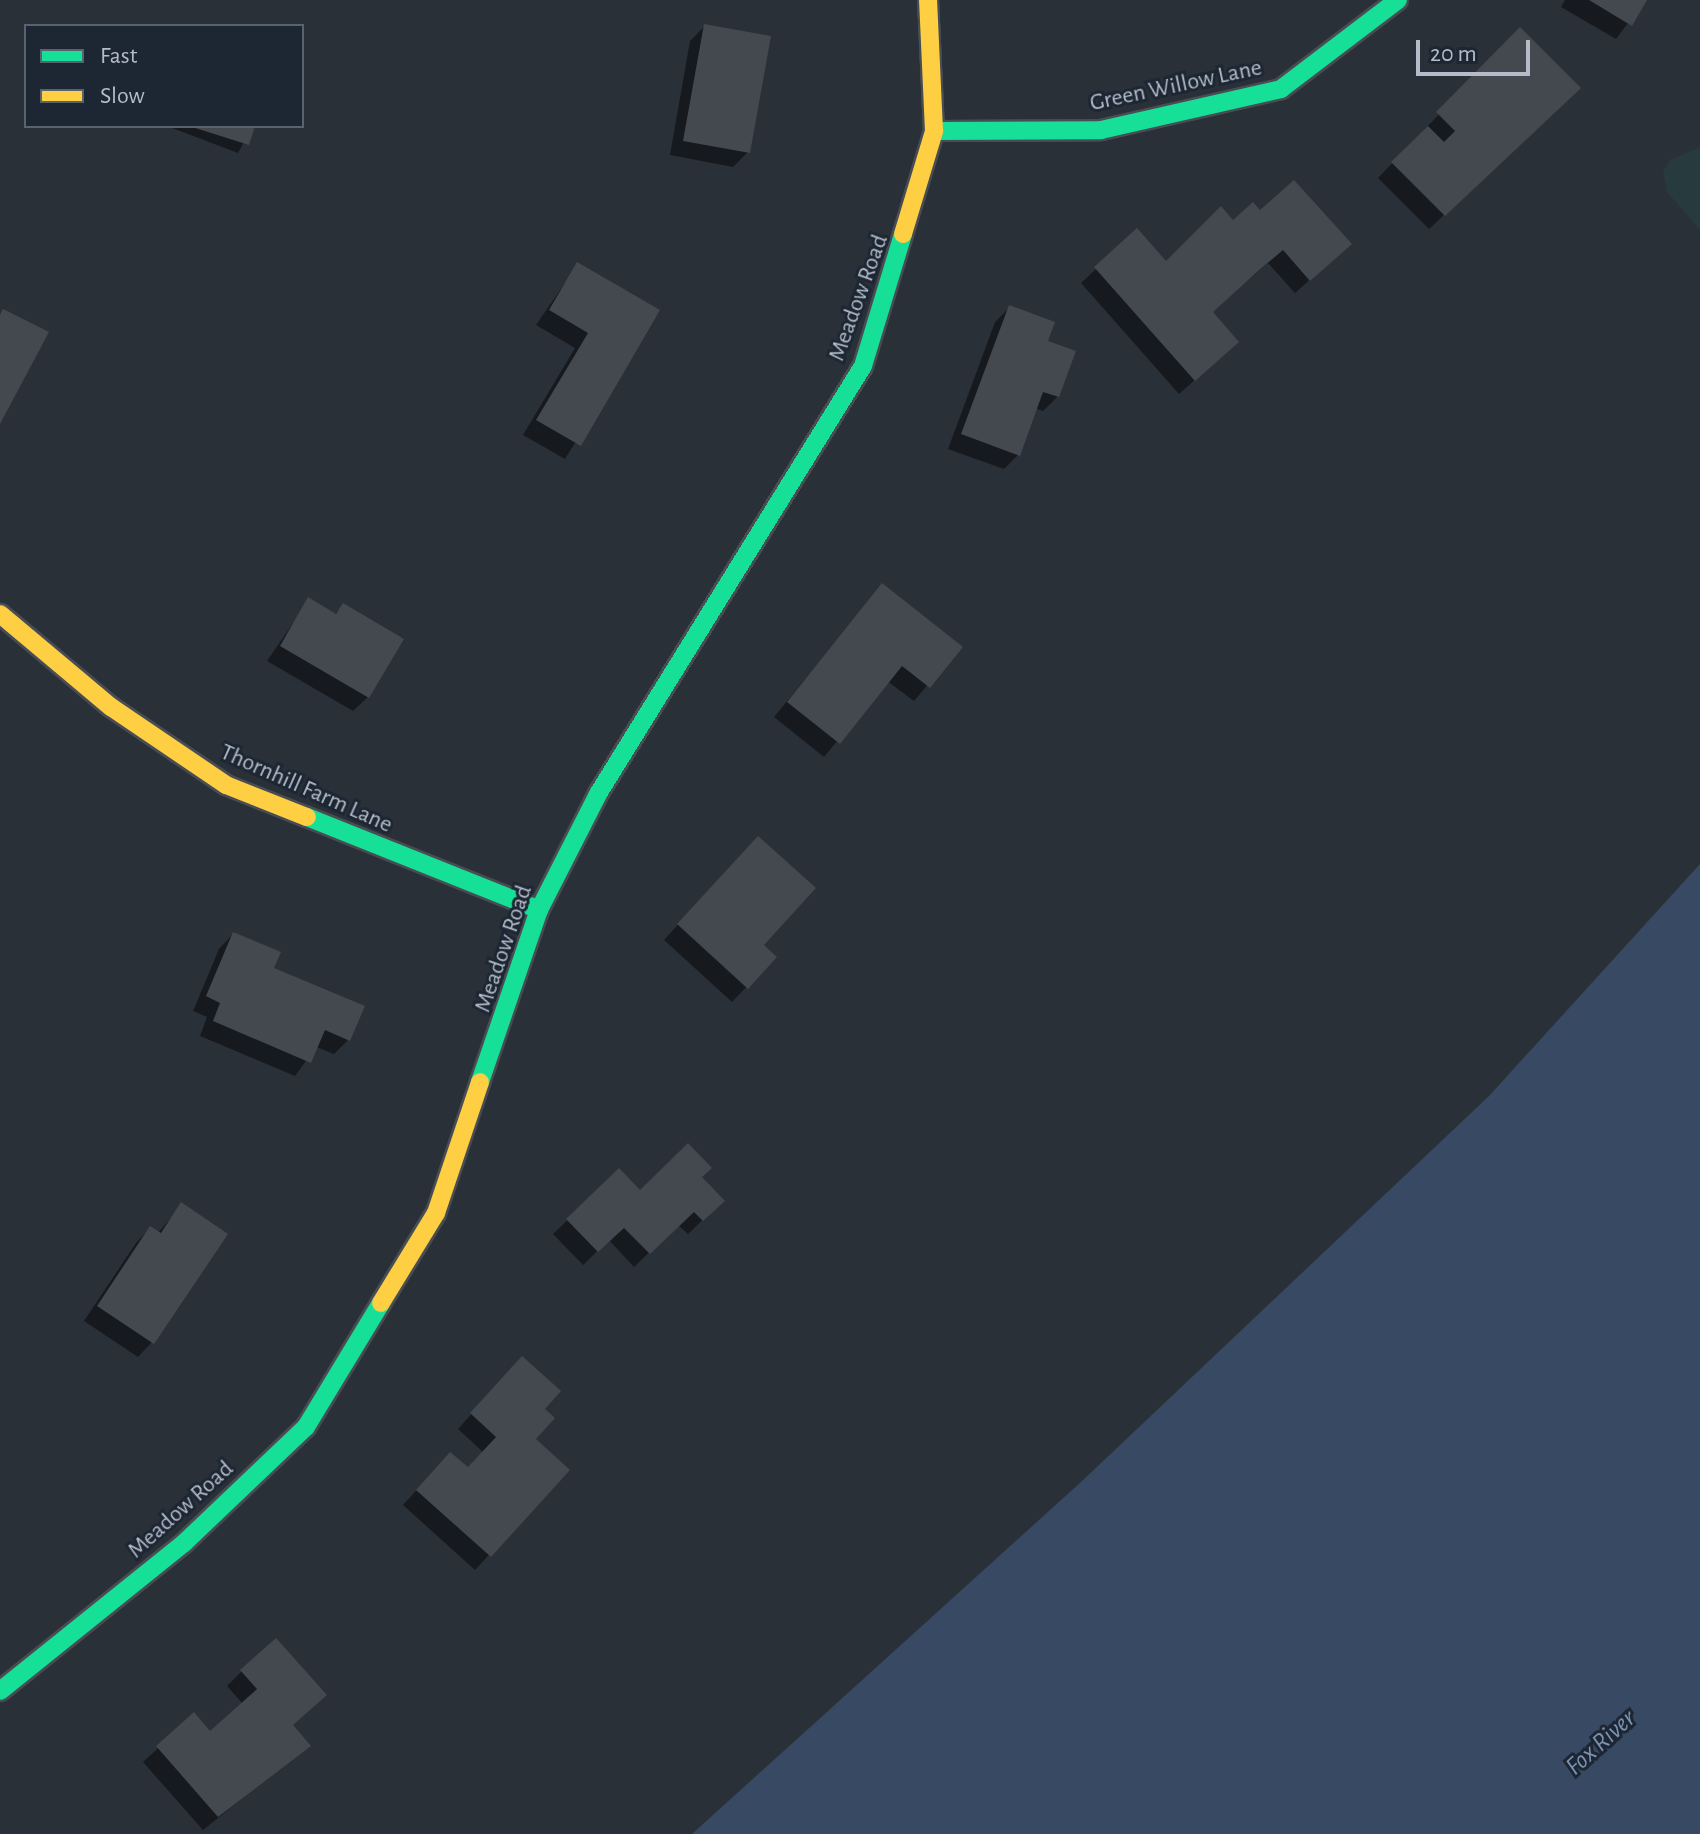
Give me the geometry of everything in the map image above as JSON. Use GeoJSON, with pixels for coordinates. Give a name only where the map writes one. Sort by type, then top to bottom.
{"type":"FeatureCollection","features":[{"type":"Feature","properties":{"kind":"street","name":"Meadow Road"},"geometry":{"type":"LineString","coordinates":[[0,1691],[184,1543],[306,1427],[436,1213],[539,910],[598,794],[863,366],[934,131],[928,0]]}},
{"type":"Feature","properties":{"kind":"street","name":"Green Willow Lane"},"geometry":{"type":"LineString","coordinates":[[934,131],[1101,130],[1281,89],[1398,0]]}},
{"type":"Feature","properties":{"kind":"street","name":"Thornhill Farm Lane"},"geometry":{"type":"LineString","coordinates":[[0,614],[111,707],[226,785],[539,910]]}},
{"type":"Feature","properties":{"kind":"green space"},"geometry":{"type":"Polygon","coordinates":[[[1700,147],[1700,230],[1667,192],[1663,171],[1670,160],[1700,147]]]}},
{"type":"Feature","properties":{"kind":"water","name":"Fox River"},"geometry":{"type":"Polygon","coordinates":[[[1700,864],[1700,1834],[692,1834],[1081,1482],[1489,1096],[1700,864]]]}},
{"type":"Feature","properties":{"kind":"building"},"geometry":{"type":"Polygon","coordinates":[[[1589,0],[1647,0],[1632,26],[1589,0]]]}},
{"type":"Feature","properties":{"kind":"building"},"geometry":{"type":"Polygon","coordinates":[[[704,24],[771,36],[750,153],[683,141],[704,24]]]}},
{"type":"Feature","properties":{"kind":"building"},"geometry":{"type":"Polygon","coordinates":[[[1520,27],[1581,88],[1445,216],[1391,162],[1428,126],[1444,142],[1455,131],[1436,112],[1520,27]]]}},
{"type":"Feature","properties":{"kind":"building"},"geometry":{"type":"Polygon","coordinates":[[[195,128],[254,128],[249,145],[195,128]]]}},
{"type":"Feature","properties":{"kind":"building"},"geometry":{"type":"Polygon","coordinates":[[[1294,180],[1352,244],[1310,281],[1283,250],[1257,272],[1213,312],[1239,342],[1195,381],[1094,267],[1137,228],[1166,261],[1221,206],[1233,220],[1253,202],[1260,210],[1294,180]]]}},
{"type":"Feature","properties":{"kind":"building"},"geometry":{"type":"Polygon","coordinates":[[[577,262],[660,310],[581,446],[536,420],[588,333],[549,310],[577,262]]]}},
{"type":"Feature","properties":{"kind":"building"},"geometry":{"type":"Polygon","coordinates":[[[1009,305],[1055,322],[1048,341],[1076,351],[1059,397],[1043,392],[1020,456],[961,434],[1009,305]]]}},
{"type":"Feature","properties":{"kind":"building"},"geometry":{"type":"Polygon","coordinates":[[[3,309],[49,332],[0,424],[0,315],[3,309]]]}},
{"type":"Feature","properties":{"kind":"building"},"geometry":{"type":"Polygon","coordinates":[[[882,583],[963,647],[930,688],[902,666],[840,744],[787,702],[882,583]]]}},
{"type":"Feature","properties":{"kind":"building"},"geometry":{"type":"Polygon","coordinates":[[[308,597],[336,614],[343,603],[404,639],[369,698],[280,646],[308,597]]]}},
{"type":"Feature","properties":{"kind":"building"},"geometry":{"type":"Polygon","coordinates":[[[758,836],[816,888],[764,945],[777,957],[748,989],[677,924],[758,836]]]}},
{"type":"Feature","properties":{"kind":"building"},"geometry":{"type":"Polygon","coordinates":[[[233,932],[281,952],[274,968],[365,1006],[350,1041],[325,1030],[311,1063],[213,1021],[220,1003],[206,996],[233,932]]]}},
{"type":"Feature","properties":{"kind":"building"},"geometry":{"type":"Polygon","coordinates":[[[688,1143],[712,1168],[702,1177],[725,1201],[703,1221],[694,1212],[650,1254],[624,1228],[598,1252],[566,1219],[619,1168],[640,1190],[688,1143]]]}},
{"type":"Feature","properties":{"kind":"building"},"geometry":{"type":"Polygon","coordinates":[[[181,1202],[228,1234],[154,1344],[97,1306],[150,1226],[161,1233],[181,1202]]]}},
{"type":"Feature","properties":{"kind":"building"},"geometry":{"type":"Polygon","coordinates":[[[522,1356],[561,1391],[545,1409],[555,1418],[536,1439],[570,1470],[491,1557],[416,1490],[450,1452],[468,1467],[496,1437],[470,1413],[522,1356]]]}},
{"type":"Feature","properties":{"kind":"building"},"geometry":{"type":"Polygon","coordinates":[[[276,1638],[327,1695],[293,1725],[311,1746],[218,1817],[156,1746],[194,1712],[210,1731],[257,1689],[240,1670],[276,1638]]]}},
{"type":"Feature","properties":{"kind":"traffic: fast"},"geometry":{"type":"LineString","coordinates":[[934,131],[1101,130],[1281,89],[1398,0]]}},
{"type":"Feature","properties":{"kind":"traffic: fast"},"geometry":{"type":"LineString","coordinates":[[480,1082],[539,910],[598,794],[863,366],[903,234]]}},
{"type":"Feature","properties":{"kind":"traffic: fast"},"geometry":{"type":"LineString","coordinates":[[307,817],[539,910]]}},
{"type":"Feature","properties":{"kind":"traffic: fast"},"geometry":{"type":"LineString","coordinates":[[0,1691],[184,1543],[306,1427],[381,1303]]}},
{"type":"Feature","properties":{"kind":"traffic: slow"},"geometry":{"type":"LineString","coordinates":[[903,234],[934,131],[928,0]]}},
{"type":"Feature","properties":{"kind":"traffic: slow"},"geometry":{"type":"LineString","coordinates":[[0,614],[111,707],[226,785],[307,817]]}},
{"type":"Feature","properties":{"kind":"traffic: slow"},"geometry":{"type":"LineString","coordinates":[[381,1303],[436,1213],[480,1082]]}}]}
